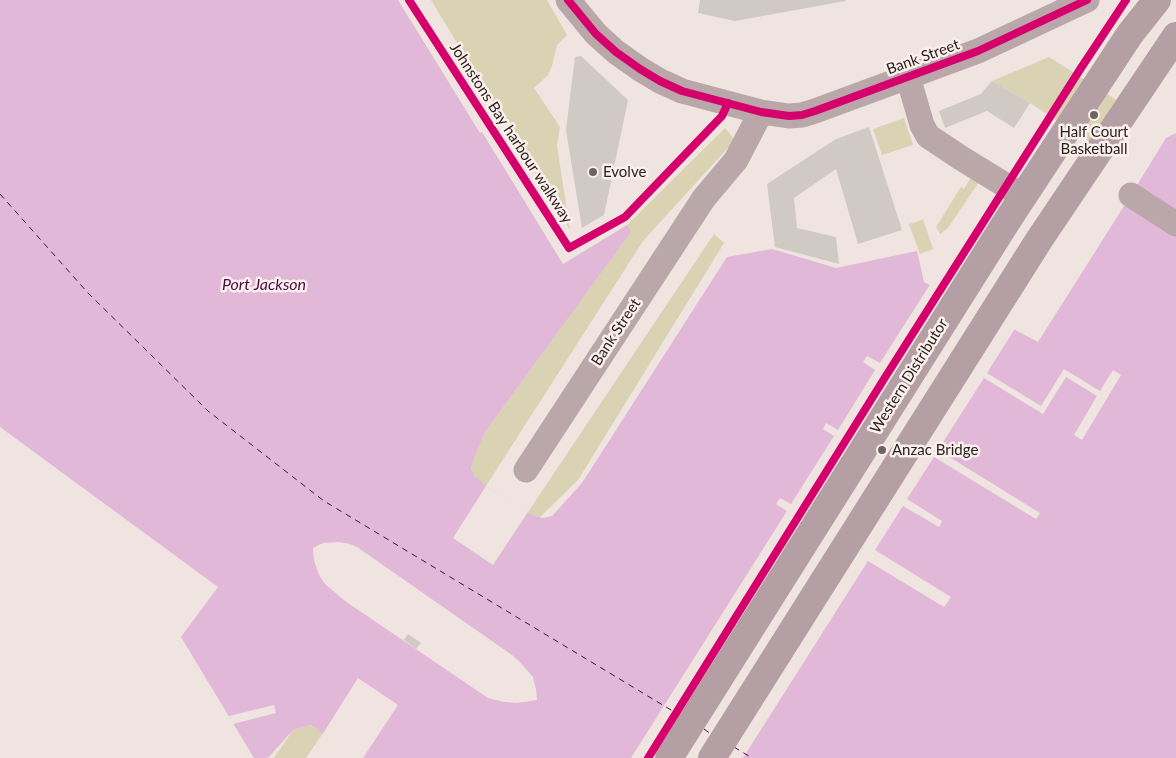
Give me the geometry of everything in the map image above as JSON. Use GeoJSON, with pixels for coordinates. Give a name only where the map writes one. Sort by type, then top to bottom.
{"type":"FeatureCollection","features":[{"type":"Feature","properties":{"kind":"highway","name":"Western Distributor"},"geometry":{"type":"LineString","coordinates":[[669,758],[1007,221],[1130,34],[1157,0]]}},
{"type":"Feature","properties":{"kind":"highway"},"geometry":{"type":"LineString","coordinates":[[712,758],[1039,240],[1176,36]]}},
{"type":"Feature","properties":{"kind":"street"},"geometry":{"type":"LineString","coordinates":[[568,0],[596,34],[616,52],[653,77],[682,91],[761,112]]}},
{"type":"Feature","properties":{"kind":"street","name":"Bank Street"},"geometry":{"type":"LineString","coordinates":[[526,470],[704,198],[736,160],[761,112],[789,116],[802,115],[978,51],[1087,0]]}},
{"type":"Feature","properties":{"kind":"street"},"geometry":{"type":"LineString","coordinates":[[908,77],[922,124],[928,136],[1018,193]]}},
{"type":"Feature","properties":{"kind":"street"},"geometry":{"type":"LineString","coordinates":[[1132,195],[1176,224]]}},
{"type":"Feature","properties":{"kind":"shaded area"},"geometry":{"type":"Polygon","coordinates":[[[431,0],[547,0],[567,35],[557,45],[548,75],[534,88],[560,127],[557,146],[570,230],[431,0]]]}},
{"type":"Feature","properties":{"kind":"shaded area"},"geometry":{"type":"Polygon","coordinates":[[[1049,57],[1126,106],[1098,147],[992,81],[1049,57]]]}},
{"type":"Feature","properties":{"kind":"shaded area"},"geometry":{"type":"Polygon","coordinates":[[[904,118],[913,145],[882,155],[873,129],[904,118]]]}},
{"type":"Feature","properties":{"kind":"shaded area"},"geometry":{"type":"Polygon","coordinates":[[[725,128],[735,140],[643,241],[486,486],[472,471],[472,462],[485,432],[630,233],[627,225],[725,128]]]}},
{"type":"Feature","properties":{"kind":"shaded area"},"geometry":{"type":"Polygon","coordinates":[[[973,174],[981,179],[948,228],[940,234],[936,227],[961,187],[964,189],[973,174]]]}},
{"type":"Feature","properties":{"kind":"shaded area"},"geometry":{"type":"Polygon","coordinates":[[[923,219],[933,249],[920,254],[909,224],[923,219]]]}},
{"type":"Feature","properties":{"kind":"shaded area"},"geometry":{"type":"Polygon","coordinates":[[[714,234],[724,243],[578,480],[540,517],[533,516],[528,512],[714,234]]]}},
{"type":"Feature","properties":{"kind":"shaded area"},"geometry":{"type":"Polygon","coordinates":[[[311,725],[323,733],[306,758],[274,758],[293,730],[311,725]]]}},
{"type":"Feature","properties":{"kind":"water","name":"Port Jackson"},"geometry":{"type":"Polygon","coordinates":[[[0,0],[398,0],[563,264],[627,225],[631,232],[485,432],[473,460],[471,469],[475,476],[486,486],[532,515],[543,518],[552,516],[582,483],[727,257],[772,249],[836,268],[917,251],[924,282],[1038,342],[1166,138],[1176,133],[1176,758],[358,758],[311,725],[293,730],[268,758],[254,758],[181,637],[218,587],[0,427],[0,0]]]}},
{"type":"Feature","properties":{"kind":"pier","name":"Anzac Bridge"},"geometry":{"type":"Polygon","coordinates":[[[931,283],[1016,327],[987,373],[1041,406],[1064,369],[1100,391],[1113,370],[1121,375],[1082,440],[1074,435],[1097,396],[1066,377],[1043,414],[984,378],[938,450],[1040,513],[1036,519],[934,457],[907,499],[942,521],[939,527],[903,506],[875,550],[951,597],[944,607],[868,561],[743,758],[631,758],[787,511],[776,504],[780,498],[791,504],[834,436],[823,429],[826,423],[838,430],[875,370],[863,362],[867,356],[880,363],[931,283]]]}},
{"type":"Feature","properties":{"kind":"pier"},"geometry":{"type":"Polygon","coordinates":[[[486,486],[528,512],[493,565],[453,538],[486,486]]]}},
{"type":"Feature","properties":{"kind":"pier"},"geometry":{"type":"Polygon","coordinates":[[[339,542],[357,547],[512,655],[533,677],[537,700],[517,703],[488,698],[345,601],[325,584],[319,575],[314,560],[313,548],[323,543],[339,542]]]}},
{"type":"Feature","properties":{"kind":"pier"},"geometry":{"type":"Polygon","coordinates":[[[358,678],[398,705],[363,758],[354,758],[322,735],[358,678]]]}},
{"type":"Feature","properties":{"kind":"pier"},"geometry":{"type":"Polygon","coordinates":[[[274,705],[276,713],[233,724],[229,716],[274,705]]]}},
{"type":"Feature","properties":{"kind":"building"},"geometry":{"type":"Polygon","coordinates":[[[700,0],[845,1],[735,21],[698,13],[700,0]]]}},
{"type":"Feature","properties":{"kind":"building","name":"Evolve"},"geometry":{"type":"Polygon","coordinates":[[[581,56],[628,100],[604,215],[582,228],[566,130],[575,57],[581,56]]]}},
{"type":"Feature","properties":{"kind":"building"},"geometry":{"type":"Polygon","coordinates":[[[992,81],[1030,103],[1014,128],[987,111],[945,128],[939,111],[981,94],[992,81]]]}},
{"type":"Feature","properties":{"kind":"building"},"geometry":{"type":"Polygon","coordinates":[[[869,127],[902,230],[858,244],[836,169],[794,198],[797,228],[836,237],[839,264],[775,247],[767,184],[836,139],[869,127]]]}},
{"type":"Feature","properties":{"kind":"building"},"geometry":{"type":"Polygon","coordinates":[[[408,634],[421,643],[416,649],[404,640],[408,634]]]}},
{"type":"Feature","properties":{"kind":"ferry route"},"geometry":{"type":"LineString","coordinates":[[0,194],[88,293],[208,411],[324,501],[681,716]]}},
{"type":"Feature","properties":{"kind":"ferry route"},"geometry":{"type":"LineString","coordinates":[[704,729],[711,734]]}},
{"type":"Feature","properties":{"kind":"ferry route"},"geometry":{"type":"LineString","coordinates":[[734,747],[752,758]]}},
{"type":"Feature","properties":{"kind":"cycle path","name":"Johnstons Bay harbour walkway"},"geometry":{"type":"LineString","coordinates":[[409,0],[569,248],[625,217],[722,116],[728,103]]}},
{"type":"Feature","properties":{"kind":"cycle path"},"geometry":{"type":"LineString","coordinates":[[568,0],[596,34],[616,52],[660,81],[682,91],[761,112],[789,116],[815,111],[978,51],[1087,0]]}},
{"type":"Feature","properties":{"kind":"cycle path"},"geometry":{"type":"LineString","coordinates":[[648,758],[884,379],[1126,0]]}},
{"type":"Feature","properties":{"kind":"place","name":"Half Court Basketball"},"geometry":{"type":"Point","coordinates":[1094,115]}},
{"type":"Feature","properties":{"kind":"place","name":"Evolve"},"geometry":{"type":"Point","coordinates":[593,172]}},
{"type":"Feature","properties":{"kind":"place","name":"Anzac Bridge"},"geometry":{"type":"Point","coordinates":[882,450]}}]}
